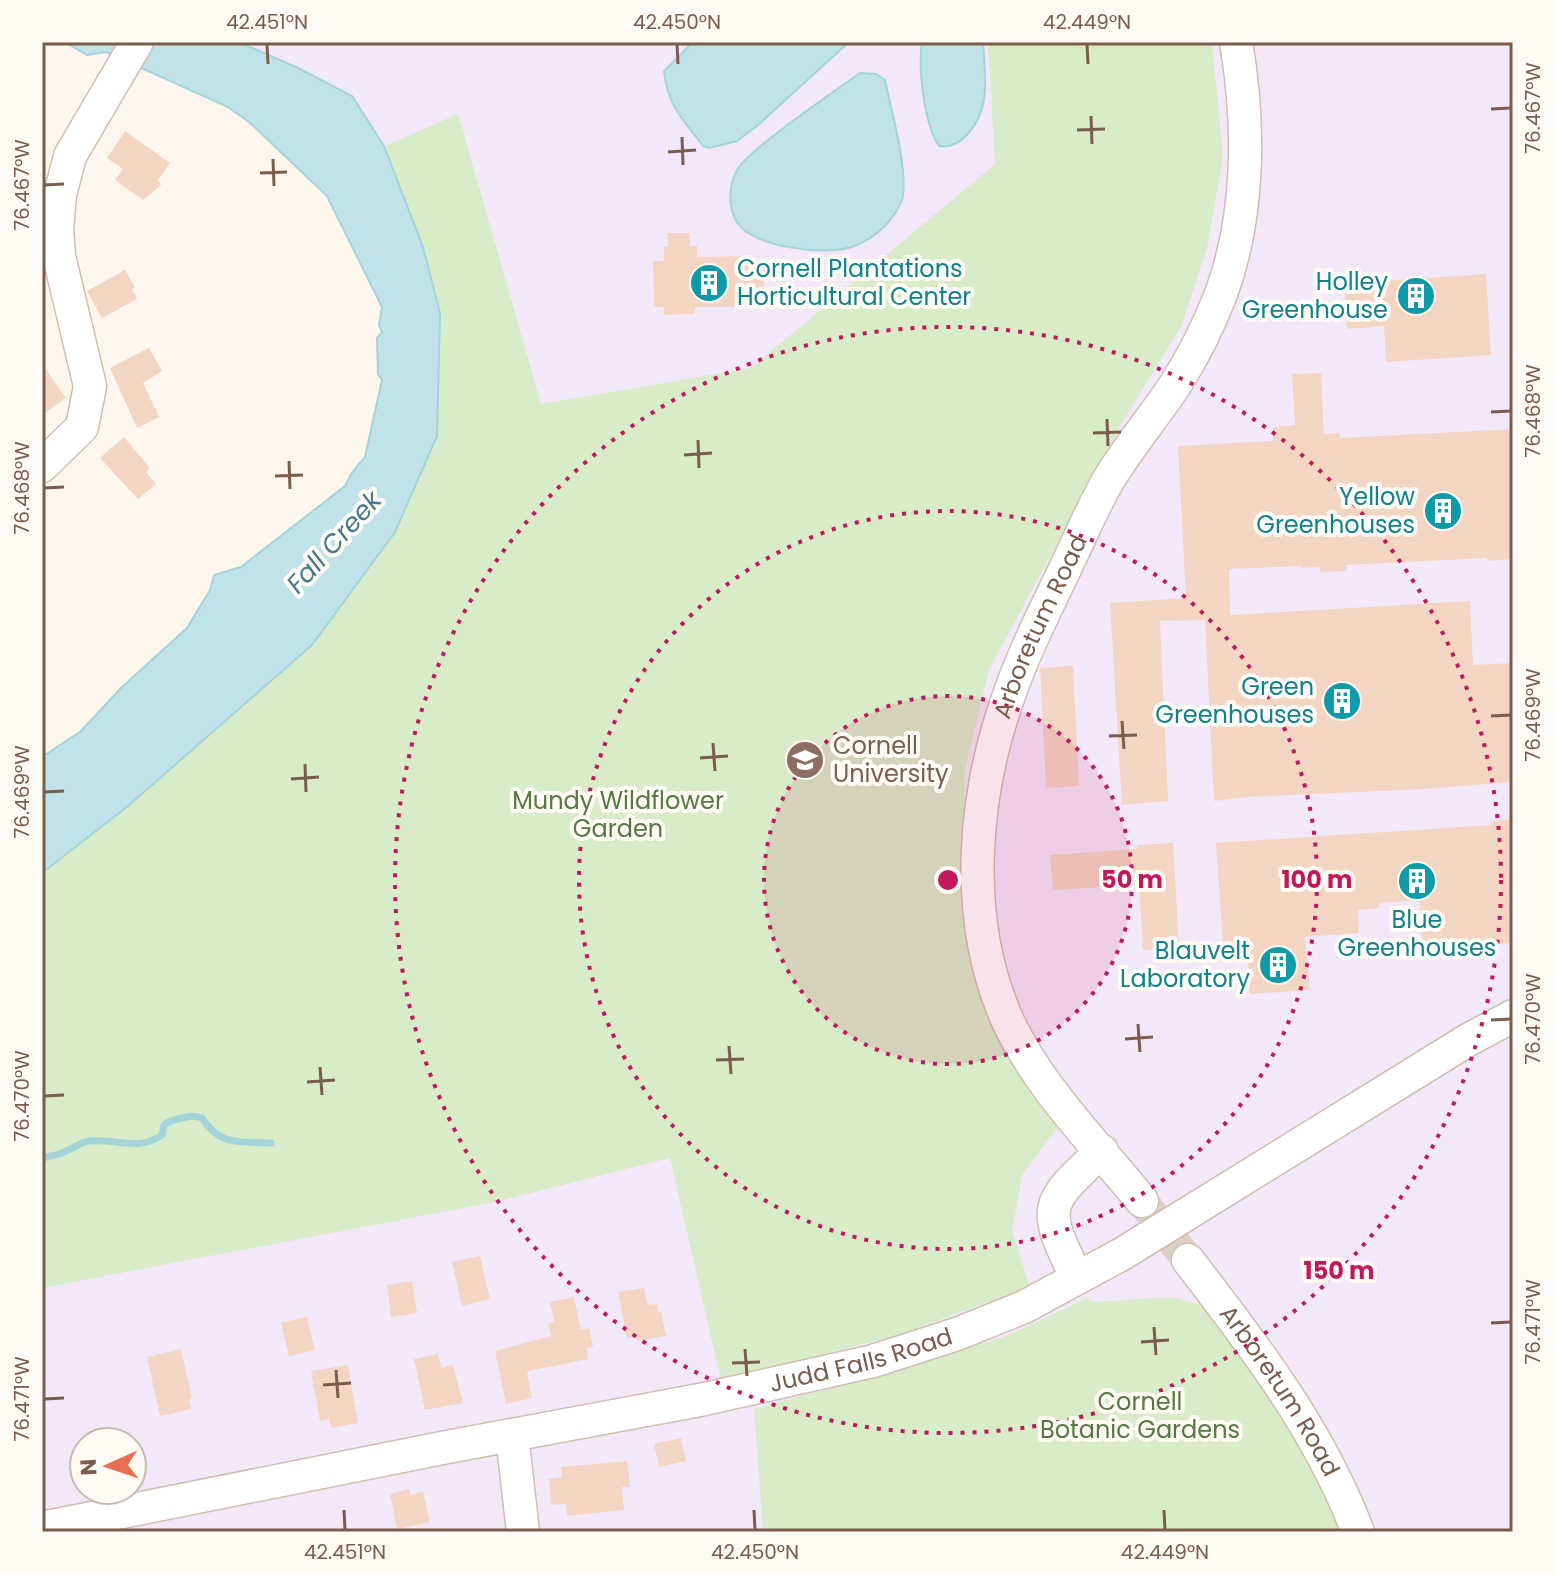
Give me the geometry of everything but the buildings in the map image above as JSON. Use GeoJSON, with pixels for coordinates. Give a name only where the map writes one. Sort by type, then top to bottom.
{"type":"FeatureCollection","features":[{"type":"Feature","properties":{"kind":"street"},"geometry":{"type":"LineString","coordinates":[[42,466],[82,427],[90,386],[59,256],[57,229],[60,195],[70,156],[137,42]]}},
{"type":"Feature","properties":{"kind":"street","name":"Arboretum Road"},"geometry":{"type":"LineString","coordinates":[[1142,1201],[1041,1078],[1018,1040],[994,988],[985,956],[979,922],[978,861],[983,802],[998,729],[1012,686],[1107,483],[1176,384],[1204,333],[1221,293],[1238,221],[1245,162],[1241,68],[1236,42]]}},
{"type":"Feature","properties":{"kind":"street","name":"Judd Falls Road"},"geometry":{"type":"LineString","coordinates":[[54,1528],[705,1399],[873,1361],[957,1334],[1024,1307],[1077,1278],[1207,1203],[1468,1040],[1513,1016]]}},
{"type":"Feature","properties":{"kind":"street"},"geometry":{"type":"LineString","coordinates":[[1077,1278],[1054,1230],[1053,1214],[1065,1184],[1102,1151]]}},
{"type":"Feature","properties":{"kind":"street","name":"Arboretum Road"},"geometry":{"type":"LineString","coordinates":[[1188,1260],[1270,1367],[1305,1421],[1344,1494],[1358,1532]]}},
{"type":"Feature","properties":{"kind":"street"},"geometry":{"type":"LineString","coordinates":[[512,1435],[523,1532]]}},
{"type":"Feature","properties":{"kind":"shaded area","name":"Cornell University"},"geometry":{"type":"Polygon","coordinates":[[[169,42],[1513,42],[1513,1532],[42,1532],[42,800],[384,486],[405,299],[341,168],[169,42]]]}},
{"type":"Feature","properties":{"kind":"green space","name":"Mundy Wildflower Garden"},"geometry":{"type":"Polygon","coordinates":[[[988,42],[1212,42],[1223,158],[1207,248],[1181,327],[1120,426],[989,670],[965,771],[962,883],[972,965],[1014,1061],[1060,1125],[1022,1175],[1012,1231],[1030,1287],[901,1334],[721,1381],[670,1158],[495,1202],[42,1288],[42,873],[128,806],[395,532],[423,247],[384,146],[458,114],[541,404],[751,368],[995,164],[988,42]]]}},
{"type":"Feature","properties":{"kind":"green space","name":"Cornell Botanic Gardens"},"geometry":{"type":"Polygon","coordinates":[[[1171,1297],[1203,1305],[1274,1401],[1310,1461],[1341,1532],[763,1532],[754,1409],[909,1367],[1009,1335],[1087,1298],[1093,1302],[1171,1297]]]}},
{"type":"Feature","properties":{"kind":"water","name":"Fall Creek"},"geometry":{"type":"Polygon","coordinates":[[[65,42],[239,42],[352,96],[384,146],[423,247],[440,313],[437,436],[395,532],[312,645],[128,806],[42,873],[42,757],[81,731],[121,688],[187,628],[210,590],[214,575],[241,567],[345,486],[365,457],[382,380],[378,374],[377,338],[382,332],[379,325],[382,307],[327,196],[249,122],[228,107],[106,52],[87,55],[65,42]]]}},
{"type":"Feature","properties":{"kind":"water"},"geometry":{"type":"Polygon","coordinates":[[[693,42],[849,42],[757,126],[737,141],[709,148],[703,146],[677,112],[664,71],[693,42]]]}},
{"type":"Feature","properties":{"kind":"water"},"geometry":{"type":"Polygon","coordinates":[[[922,42],[983,42],[985,86],[982,108],[969,133],[956,144],[939,146],[929,124],[922,81],[922,42]]]}},
{"type":"Feature","properties":{"kind":"water"},"geometry":{"type":"Polygon","coordinates":[[[860,73],[876,74],[885,80],[904,182],[902,199],[894,216],[871,238],[843,249],[813,250],[781,245],[753,236],[743,229],[734,217],[730,194],[736,172],[743,162],[773,136],[860,73]]]}},
{"type":"Feature","properties":{"kind":"waterway"},"geometry":{"type":"LineString","coordinates":[[42,1158],[89,1141],[144,1143],[162,1135],[164,1125],[188,1117],[202,1118],[216,1134],[232,1141],[271,1143]]}},
{"type":"Feature","properties":{"kind":"tunnel"},"geometry":{"type":"LineString","coordinates":[[1142,1201],[1188,1260]]}},
{"type":"Feature","properties":{"kind":"place","name":"Cornell Plantations Horticultural Center"},"geometry":{"type":"Point","coordinates":[709,283]}},
{"type":"Feature","properties":{"kind":"place","name":"Holley Greenhouse"},"geometry":{"type":"Point","coordinates":[1416,296]}},
{"type":"Feature","properties":{"kind":"place","name":"Yellow Greenhouses"},"geometry":{"type":"Point","coordinates":[1443,511]}},
{"type":"Feature","properties":{"kind":"place","name":"Green Greenhouses"},"geometry":{"type":"Point","coordinates":[1342,701]}},
{"type":"Feature","properties":{"kind":"place","name":"Cornell University"},"geometry":{"type":"Point","coordinates":[805,760]}},
{"type":"Feature","properties":{"kind":"place","name":"Blue Greenhouses"},"geometry":{"type":"Point","coordinates":[1417,881]}},
{"type":"Feature","properties":{"kind":"place","name":"Blauvelt Laboratory"},"geometry":{"type":"Point","coordinates":[1278,965]}}]}
